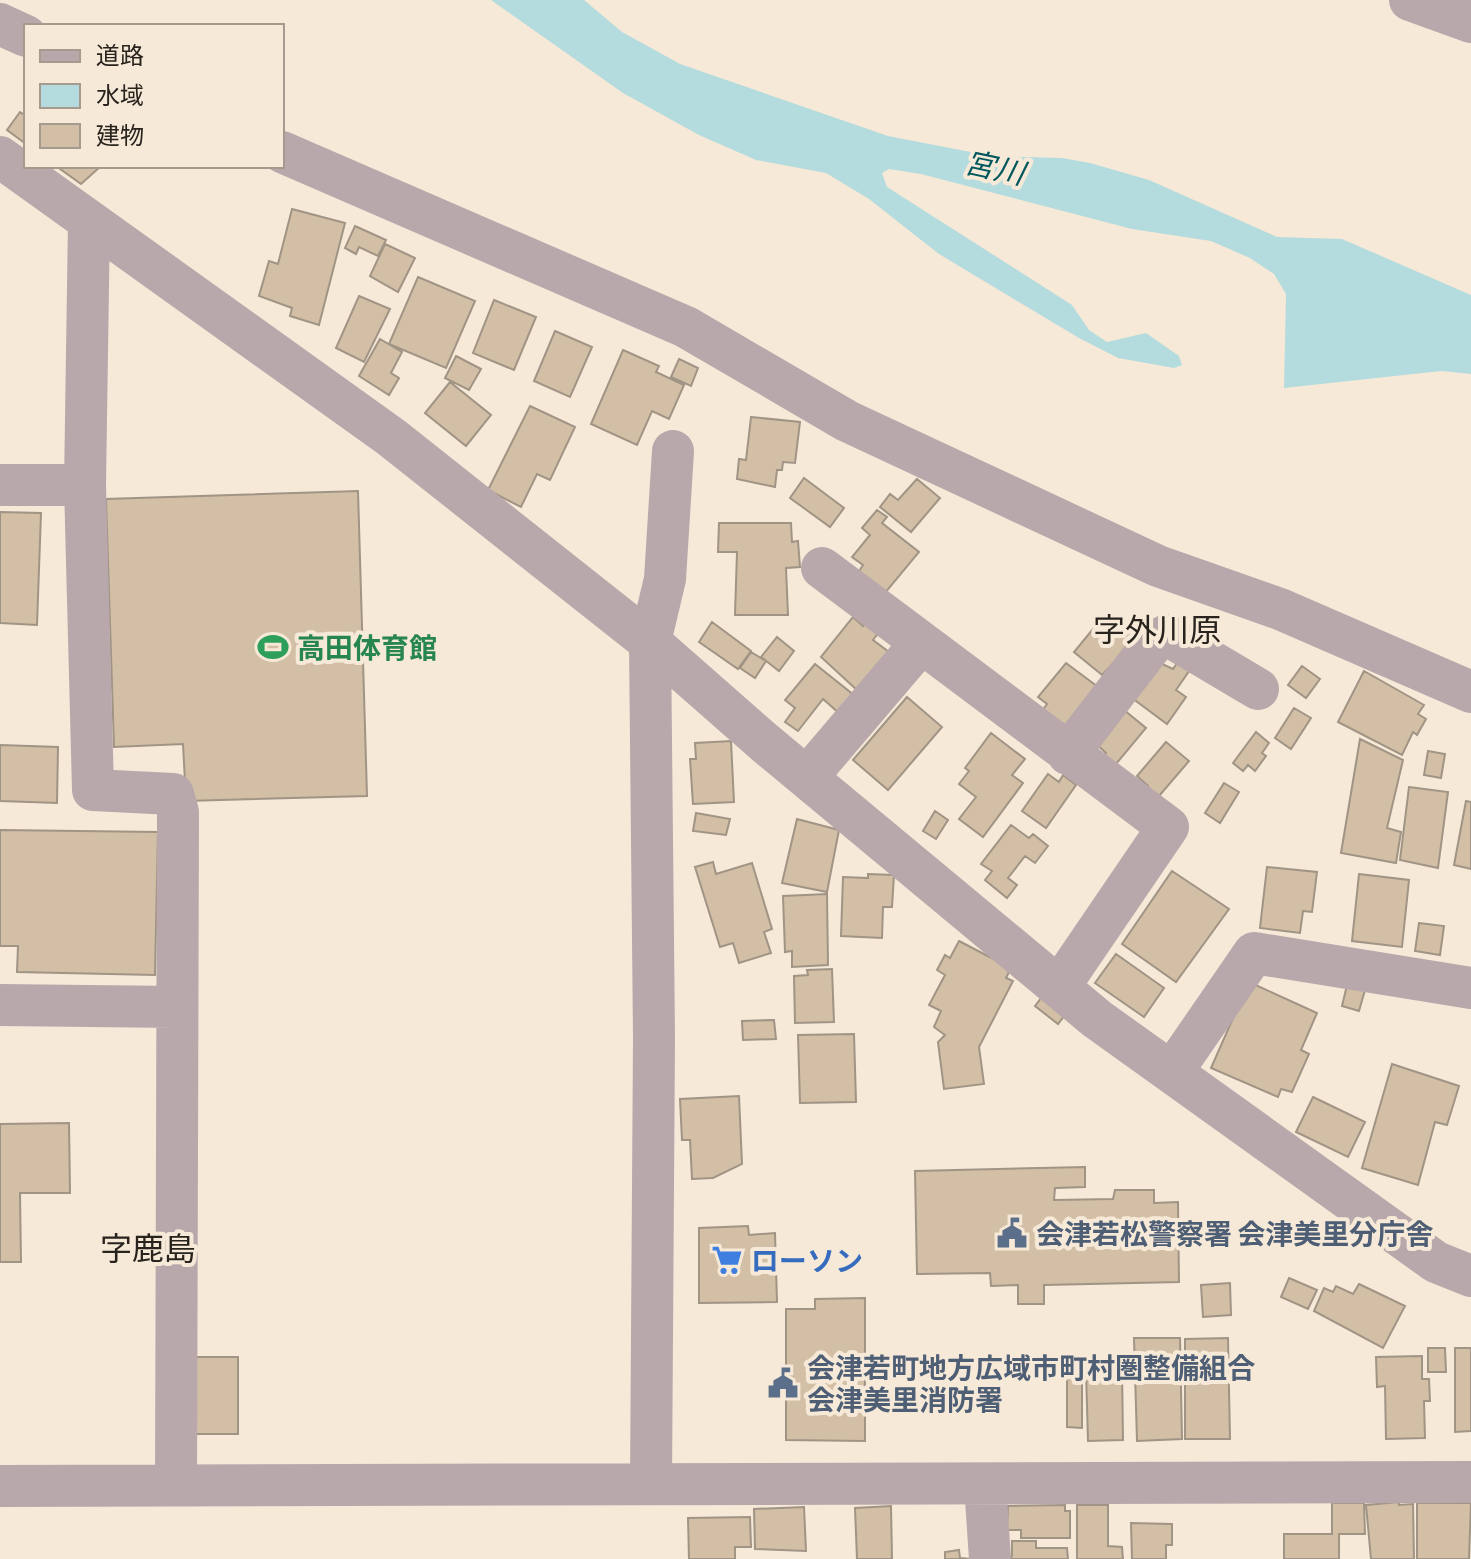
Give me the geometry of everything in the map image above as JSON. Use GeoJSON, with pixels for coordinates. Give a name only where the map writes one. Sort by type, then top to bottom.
{"type":"FeatureCollection","features":[{"type":"Feature","properties":{"kind":"street"},"geometry":{"type":"LineString","coordinates":[[1410,0],[1471,22]]}},
{"type":"Feature","properties":{"kind":"street"},"geometry":{"type":"LineString","coordinates":[[0,24],[24,35]]}},
{"type":"Feature","properties":{"kind":"street"},"geometry":{"type":"LineString","coordinates":[[284,153],[686,327],[847,421],[1158,566],[1280,609],[1471,692]]}},
{"type":"Feature","properties":{"kind":"street"},"geometry":{"type":"LineString","coordinates":[[0,157],[391,437],[650,642],[1059,987],[1436,1262],[1471,1276]]}},
{"type":"Feature","properties":{"kind":"street"},"geometry":{"type":"LineString","coordinates":[[89,221],[85,485],[93,790],[173,794],[178,812],[176,1485]]}},
{"type":"Feature","properties":{"kind":"street"},"geometry":{"type":"LineString","coordinates":[[651,1484],[654,1038],[650,642],[665,579],[673,451]]}},
{"type":"Feature","properties":{"kind":"street"},"geometry":{"type":"LineString","coordinates":[[0,485],[85,485]]}},
{"type":"Feature","properties":{"kind":"street"},"geometry":{"type":"LineString","coordinates":[[822,568],[1168,827],[1059,987]]}},
{"type":"Feature","properties":{"kind":"street"},"geometry":{"type":"LineString","coordinates":[[1068,754],[1155,641],[1167,635],[1258,689]]}},
{"type":"Feature","properties":{"kind":"street"},"geometry":{"type":"LineString","coordinates":[[807,777],[921,643]]}},
{"type":"Feature","properties":{"kind":"street"},"geometry":{"type":"LineString","coordinates":[[1172,1072],[1254,953],[1471,988]]}},
{"type":"Feature","properties":{"kind":"street"},"geometry":{"type":"LineString","coordinates":[[0,1005],[177,1007]]}},
{"type":"Feature","properties":{"kind":"street"},"geometry":{"type":"LineString","coordinates":[[0,1486],[1471,1482]]}},
{"type":"Feature","properties":{"kind":"street"},"geometry":{"type":"LineString","coordinates":[[985,1484],[990,1559]]}},
{"type":"Feature","properties":{"kind":"water","name":"宮川"},"geometry":{"type":"Polygon","coordinates":[[[491,0],[584,0],[622,32],[680,64],[888,136],[991,156],[1062,158],[1090,163],[1149,180],[1277,237],[1342,239],[1471,295],[1471,374],[1441,371],[1284,388],[1286,294],[1274,274],[1250,258],[1211,241],[1132,229],[921,174],[889,169],[882,173],[887,187],[1072,305],[1089,330],[1107,342],[1146,333],[1179,356],[1182,365],[1174,368],[1118,358],[939,254],[869,199],[826,173],[756,160],[699,135],[623,93],[491,0]]]}},
{"type":"Feature","properties":{"kind":"building"},"geometry":{"type":"Polygon","coordinates":[[[20,112],[24,115],[24,143],[7,130],[20,112]]]}},
{"type":"Feature","properties":{"kind":"building"},"geometry":{"type":"Polygon","coordinates":[[[59,168],[99,168],[81,184],[59,168]]]}},
{"type":"Feature","properties":{"kind":"building"},"geometry":{"type":"Polygon","coordinates":[[[292,209],[345,223],[319,325],[290,316],[292,308],[259,296],[269,261],[278,264],[292,209]]]}},
{"type":"Feature","properties":{"kind":"building"},"geometry":{"type":"Polygon","coordinates":[[[355,226],[386,240],[378,256],[359,247],[356,254],[345,248],[355,226]]]}},
{"type":"Feature","properties":{"kind":"building"},"geometry":{"type":"Polygon","coordinates":[[[385,244],[415,258],[398,292],[370,276],[385,244]]]}},
{"type":"Feature","properties":{"kind":"building"},"geometry":{"type":"Polygon","coordinates":[[[418,277],[475,301],[446,368],[389,344],[418,277]]]}},
{"type":"Feature","properties":{"kind":"building"},"geometry":{"type":"Polygon","coordinates":[[[359,296],[390,309],[364,362],[336,348],[359,296]]]}},
{"type":"Feature","properties":{"kind":"building"},"geometry":{"type":"Polygon","coordinates":[[[494,300],[536,317],[514,370],[473,353],[494,300]]]}},
{"type":"Feature","properties":{"kind":"building"},"geometry":{"type":"Polygon","coordinates":[[[555,331],[592,347],[570,397],[534,381],[555,331]]]}},
{"type":"Feature","properties":{"kind":"building"},"geometry":{"type":"Polygon","coordinates":[[[380,339],[402,352],[391,373],[399,378],[389,395],[359,376],[380,339]]]}},
{"type":"Feature","properties":{"kind":"building"},"geometry":{"type":"Polygon","coordinates":[[[623,350],[659,366],[656,372],[684,385],[669,419],[652,411],[637,445],[591,424],[623,350]]]}},
{"type":"Feature","properties":{"kind":"building"},"geometry":{"type":"Polygon","coordinates":[[[456,356],[481,369],[469,390],[445,378],[456,356]]]}},
{"type":"Feature","properties":{"kind":"building"},"geometry":{"type":"Polygon","coordinates":[[[679,359],[698,368],[691,386],[671,377],[679,359]]]}},
{"type":"Feature","properties":{"kind":"building"},"geometry":{"type":"Polygon","coordinates":[[[450,382],[491,415],[466,446],[425,413],[450,382]]]}},
{"type":"Feature","properties":{"kind":"building"},"geometry":{"type":"Polygon","coordinates":[[[530,406],[575,427],[550,480],[537,474],[521,507],[488,490],[530,406]]]}},
{"type":"Feature","properties":{"kind":"building"},"geometry":{"type":"Polygon","coordinates":[[[751,417],[800,422],[795,463],[783,462],[782,470],[777,470],[775,487],[737,479],[739,459],[746,460],[751,417]]]}},
{"type":"Feature","properties":{"kind":"building"},"geometry":{"type":"Polygon","coordinates":[[[804,478],[844,508],[830,527],[790,498],[804,478]]]}},
{"type":"Feature","properties":{"kind":"building"},"geometry":{"type":"Polygon","coordinates":[[[917,479],[940,498],[911,532],[880,507],[890,494],[898,500],[917,479]]]}},
{"type":"Feature","properties":{"kind":"building"},"geometry":{"type":"Polygon","coordinates":[[[358,491],[367,796],[186,801],[183,744],[114,747],[106,499],[358,491]]]}},
{"type":"Feature","properties":{"kind":"building"},"geometry":{"type":"Polygon","coordinates":[[[877,510],[887,517],[882,523],[919,552],[885,593],[858,573],[863,565],[852,557],[870,535],[862,528],[877,510]]]}},
{"type":"Feature","properties":{"kind":"building"},"geometry":{"type":"Polygon","coordinates":[[[0,512],[41,513],[37,625],[0,623],[0,512]]]}},
{"type":"Feature","properties":{"kind":"building"},"geometry":{"type":"Polygon","coordinates":[[[719,523],[791,523],[792,542],[798,541],[800,567],[786,568],[788,615],[735,615],[737,552],[718,552],[719,523]]]}},
{"type":"Feature","properties":{"kind":"building"},"geometry":{"type":"Polygon","coordinates":[[[1116,616],[1126,625],[1131,620],[1144,631],[1102,675],[1074,652],[1102,618],[1109,624],[1116,616]]]}},
{"type":"Feature","properties":{"kind":"building"},"geometry":{"type":"Polygon","coordinates":[[[853,617],[863,626],[867,621],[880,631],[873,640],[889,652],[858,691],[821,657],[853,617]]]}},
{"type":"Feature","properties":{"kind":"building"},"geometry":{"type":"Polygon","coordinates":[[[712,622],[751,651],[738,669],[699,642],[712,622]]]}},
{"type":"Feature","properties":{"kind":"building"},"geometry":{"type":"Polygon","coordinates":[[[777,637],[794,651],[779,671],[761,657],[777,637]]]}},
{"type":"Feature","properties":{"kind":"building"},"geometry":{"type":"Polygon","coordinates":[[[751,652],[766,661],[755,678],[740,668],[751,652]]]}},
{"type":"Feature","properties":{"kind":"building"},"geometry":{"type":"Polygon","coordinates":[[[1182,656],[1194,664],[1176,690],[1186,697],[1167,724],[1132,698],[1160,663],[1173,669],[1182,656]]]}},
{"type":"Feature","properties":{"kind":"building"},"geometry":{"type":"Polygon","coordinates":[[[1066,663],[1098,687],[1063,728],[1042,711],[1047,704],[1038,697],[1066,663]]]}},
{"type":"Feature","properties":{"kind":"building"},"geometry":{"type":"Polygon","coordinates":[[[815,664],[855,696],[840,714],[823,699],[798,731],[785,722],[795,708],[785,700],[815,664]]]}},
{"type":"Feature","properties":{"kind":"building"},"geometry":{"type":"Polygon","coordinates":[[[1302,666],[1320,679],[1306,698],[1288,685],[1302,666]]]}},
{"type":"Feature","properties":{"kind":"building"},"geometry":{"type":"Polygon","coordinates":[[[1364,671],[1424,705],[1418,714],[1426,719],[1417,735],[1413,732],[1402,755],[1338,722],[1364,671]]]}},
{"type":"Feature","properties":{"kind":"building"},"geometry":{"type":"Polygon","coordinates":[[[907,697],[942,727],[888,790],[853,760],[907,697]]]}},
{"type":"Feature","properties":{"kind":"building"},"geometry":{"type":"Polygon","coordinates":[[[1294,708],[1311,718],[1291,749],[1275,738],[1294,708]]]}},
{"type":"Feature","properties":{"kind":"building"},"geometry":{"type":"Polygon","coordinates":[[[1124,710],[1146,728],[1111,770],[1100,761],[1106,753],[1096,744],[1124,710]]]}},
{"type":"Feature","properties":{"kind":"building"},"geometry":{"type":"Polygon","coordinates":[[[1256,732],[1269,743],[1262,753],[1266,756],[1255,771],[1248,765],[1243,771],[1233,763],[1256,732]]]}},
{"type":"Feature","properties":{"kind":"building"},"geometry":{"type":"Polygon","coordinates":[[[991,733],[1025,759],[1012,775],[1023,783],[983,837],[959,819],[976,797],[959,784],[969,771],[965,768],[991,733]]]}},
{"type":"Feature","properties":{"kind":"building"},"geometry":{"type":"Polygon","coordinates":[[[1360,739],[1403,760],[1387,828],[1401,832],[1396,863],[1341,853],[1360,739]]]}},
{"type":"Feature","properties":{"kind":"building"},"geometry":{"type":"Polygon","coordinates":[[[731,741],[734,802],[693,804],[690,759],[696,759],[695,743],[731,741]]]}},
{"type":"Feature","properties":{"kind":"building"},"geometry":{"type":"Polygon","coordinates":[[[1166,742],[1189,761],[1153,803],[1142,794],[1148,786],[1137,776],[1166,742]]]}},
{"type":"Feature","properties":{"kind":"building"},"geometry":{"type":"Polygon","coordinates":[[[0,745],[58,747],[57,803],[0,801],[0,745]]]}},
{"type":"Feature","properties":{"kind":"building"},"geometry":{"type":"Polygon","coordinates":[[[1428,751],[1445,754],[1441,778],[1424,775],[1428,751]]]}},
{"type":"Feature","properties":{"kind":"building"},"geometry":{"type":"Polygon","coordinates":[[[1048,774],[1059,782],[1063,775],[1076,785],[1046,828],[1022,811],[1048,774]]]}},
{"type":"Feature","properties":{"kind":"building"},"geometry":{"type":"Polygon","coordinates":[[[1224,783],[1239,792],[1220,823],[1205,813],[1224,783]]]}},
{"type":"Feature","properties":{"kind":"building"},"geometry":{"type":"Polygon","coordinates":[[[1409,787],[1448,792],[1438,868],[1400,860],[1409,787]]]}},
{"type":"Feature","properties":{"kind":"building"},"geometry":{"type":"Polygon","coordinates":[[[1466,801],[1471,802],[1471,869],[1454,865],[1466,801]]]}},
{"type":"Feature","properties":{"kind":"building"},"geometry":{"type":"Polygon","coordinates":[[[935,811],[948,820],[936,839],[923,831],[935,811]]]}},
{"type":"Feature","properties":{"kind":"building"},"geometry":{"type":"Polygon","coordinates":[[[696,813],[730,819],[726,835],[693,831],[696,813]]]}},
{"type":"Feature","properties":{"kind":"building"},"geometry":{"type":"Polygon","coordinates":[[[797,819],[839,830],[827,892],[782,883],[797,819]]]}},
{"type":"Feature","properties":{"kind":"building"},"geometry":{"type":"Polygon","coordinates":[[[1011,825],[1029,838],[1033,834],[1048,846],[1035,863],[1025,856],[1008,878],[1017,885],[1007,898],[985,880],[992,871],[981,864],[1011,825]]]}},
{"type":"Feature","properties":{"kind":"building"},"geometry":{"type":"Polygon","coordinates":[[[0,830],[158,832],[155,975],[17,972],[18,946],[0,946],[0,830]]]}},
{"type":"Feature","properties":{"kind":"building"},"geometry":{"type":"Polygon","coordinates":[[[713,862],[716,874],[752,863],[772,929],[764,932],[771,953],[739,963],[733,943],[720,947],[695,867],[713,862]]]}},
{"type":"Feature","properties":{"kind":"building"},"geometry":{"type":"Polygon","coordinates":[[[1267,867],[1317,872],[1312,912],[1303,911],[1300,933],[1260,928],[1267,867]]]}},
{"type":"Feature","properties":{"kind":"building"},"geometry":{"type":"Polygon","coordinates":[[[1172,871],[1229,909],[1176,982],[1122,944],[1172,871]]]}},
{"type":"Feature","properties":{"kind":"building"},"geometry":{"type":"Polygon","coordinates":[[[868,874],[894,875],[892,907],[883,907],[882,938],[841,936],[843,877],[868,878],[868,874]]]}},
{"type":"Feature","properties":{"kind":"building"},"geometry":{"type":"Polygon","coordinates":[[[1359,874],[1409,880],[1402,947],[1352,941],[1359,874]]]}},
{"type":"Feature","properties":{"kind":"building"},"geometry":{"type":"Polygon","coordinates":[[[827,894],[828,965],[792,967],[792,951],[785,952],[783,896],[827,894]]]}},
{"type":"Feature","properties":{"kind":"building"},"geometry":{"type":"Polygon","coordinates":[[[1419,923],[1444,926],[1440,955],[1415,951],[1419,923]]]}},
{"type":"Feature","properties":{"kind":"building"},"geometry":{"type":"Polygon","coordinates":[[[959,941],[1011,968],[1006,978],[1013,981],[979,1047],[984,1084],[944,1089],[938,1042],[945,1035],[934,1027],[941,1011],[929,1005],[945,975],[937,970],[945,955],[950,958],[959,941]]]}},
{"type":"Feature","properties":{"kind":"building"},"geometry":{"type":"Polygon","coordinates":[[[1116,954],[1164,988],[1144,1017],[1095,983],[1116,954]]]}},
{"type":"Feature","properties":{"kind":"building"},"geometry":{"type":"Polygon","coordinates":[[[832,969],[834,1022],[795,1023],[794,976],[808,975],[807,970],[832,969]]]}},
{"type":"Feature","properties":{"kind":"building"},"geometry":{"type":"Polygon","coordinates":[[[1249,982],[1317,1013],[1301,1050],[1309,1054],[1292,1092],[1281,1089],[1278,1097],[1211,1068],[1249,982]]]}},
{"type":"Feature","properties":{"kind":"building"},"geometry":{"type":"Polygon","coordinates":[[[1347,985],[1365,990],[1359,1011],[1342,1006],[1347,985]]]}},
{"type":"Feature","properties":{"kind":"building"},"geometry":{"type":"Polygon","coordinates":[[[1045,993],[1068,1011],[1058,1024],[1035,1006],[1045,993]]]}},
{"type":"Feature","properties":{"kind":"building"},"geometry":{"type":"Polygon","coordinates":[[[774,1020],[776,1039],[743,1040],[742,1021],[774,1020]]]}},
{"type":"Feature","properties":{"kind":"building"},"geometry":{"type":"Polygon","coordinates":[[[854,1034],[856,1102],[800,1103],[798,1035],[854,1034]]]}},
{"type":"Feature","properties":{"kind":"building"},"geometry":{"type":"Polygon","coordinates":[[[1392,1064],[1459,1086],[1447,1125],[1435,1122],[1418,1185],[1362,1168],[1392,1064]]]}},
{"type":"Feature","properties":{"kind":"building"},"geometry":{"type":"Polygon","coordinates":[[[739,1096],[742,1164],[713,1178],[692,1179],[690,1140],[682,1140],[680,1099],[739,1096]]]}},
{"type":"Feature","properties":{"kind":"building"},"geometry":{"type":"Polygon","coordinates":[[[1313,1097],[1365,1122],[1348,1157],[1296,1132],[1313,1097]]]}},
{"type":"Feature","properties":{"kind":"building"},"geometry":{"type":"Polygon","coordinates":[[[69,1123],[70,1193],[20,1193],[21,1262],[0,1262],[0,1124],[69,1123]]]}},
{"type":"Feature","properties":{"kind":"building"},"geometry":{"type":"Polygon","coordinates":[[[1085,1167],[1085,1187],[1055,1188],[1054,1200],[1113,1199],[1115,1190],[1154,1190],[1154,1203],[1178,1202],[1179,1282],[1044,1285],[1044,1304],[1018,1304],[1018,1285],[991,1286],[990,1273],[917,1274],[915,1171],[1085,1167]]]}},
{"type":"Feature","properties":{"kind":"building"},"geometry":{"type":"Polygon","coordinates":[[[748,1226],[749,1235],[775,1233],[777,1302],[699,1303],[699,1228],[748,1226]]]}},
{"type":"Feature","properties":{"kind":"building"},"geometry":{"type":"Polygon","coordinates":[[[1289,1278],[1317,1290],[1308,1309],[1281,1297],[1289,1278]]]}},
{"type":"Feature","properties":{"kind":"building"},"geometry":{"type":"Polygon","coordinates":[[[1230,1283],[1231,1315],[1203,1317],[1201,1285],[1230,1283]]]}},
{"type":"Feature","properties":{"kind":"building"},"geometry":{"type":"Polygon","coordinates":[[[1359,1284],[1405,1306],[1383,1348],[1314,1311],[1324,1288],[1333,1292],[1336,1286],[1353,1294],[1359,1284]]]}},
{"type":"Feature","properties":{"kind":"building"},"geometry":{"type":"Polygon","coordinates":[[[865,1298],[865,1441],[786,1440],[786,1309],[815,1309],[815,1299],[865,1298]]]}},
{"type":"Feature","properties":{"kind":"building"},"geometry":{"type":"Polygon","coordinates":[[[1134,1338],[1180,1338],[1182,1439],[1137,1441],[1134,1338]]]}},
{"type":"Feature","properties":{"kind":"building"},"geometry":{"type":"Polygon","coordinates":[[[1228,1338],[1230,1439],[1185,1439],[1185,1339],[1228,1338]]]}},
{"type":"Feature","properties":{"kind":"building"},"geometry":{"type":"Polygon","coordinates":[[[1428,1348],[1445,1348],[1446,1372],[1428,1372],[1428,1348]]]}},
{"type":"Feature","properties":{"kind":"building"},"geometry":{"type":"Polygon","coordinates":[[[1455,1348],[1471,1348],[1471,1431],[1455,1432],[1455,1348]]]}},
{"type":"Feature","properties":{"kind":"building"},"geometry":{"type":"Polygon","coordinates":[[[1422,1356],[1422,1379],[1429,1379],[1430,1401],[1424,1401],[1425,1438],[1386,1439],[1385,1386],[1377,1387],[1376,1357],[1422,1356]]]}},
{"type":"Feature","properties":{"kind":"building"},"geometry":{"type":"Polygon","coordinates":[[[189,1357],[238,1357],[238,1434],[189,1434],[189,1357]]]}},
{"type":"Feature","properties":{"kind":"building"},"geometry":{"type":"Polygon","coordinates":[[[1122,1369],[1123,1440],[1088,1441],[1086,1370],[1122,1369]]]}},
{"type":"Feature","properties":{"kind":"building"},"geometry":{"type":"Polygon","coordinates":[[[1067,1376],[1082,1376],[1082,1428],[1067,1427],[1067,1376]]]}},
{"type":"Feature","properties":{"kind":"building"},"geometry":{"type":"Polygon","coordinates":[[[1399,1502],[1399,1505],[1413,1504],[1414,1559],[1371,1559],[1366,1505],[1399,1502]]]}},
{"type":"Feature","properties":{"kind":"building"},"geometry":{"type":"Polygon","coordinates":[[[1332,1503],[1364,1503],[1365,1534],[1339,1534],[1339,1559],[1284,1559],[1284,1534],[1332,1534],[1332,1503]]]}},
{"type":"Feature","properties":{"kind":"building"},"geometry":{"type":"Polygon","coordinates":[[[1417,1503],[1471,1503],[1469,1559],[1417,1559],[1417,1503]]]}},
{"type":"Feature","properties":{"kind":"building"},"geometry":{"type":"Polygon","coordinates":[[[1065,1505],[1065,1511],[1070,1511],[1070,1538],[1021,1538],[1021,1530],[1007,1530],[1008,1506],[1065,1505]]]}},
{"type":"Feature","properties":{"kind":"building"},"geometry":{"type":"Polygon","coordinates":[[[1077,1505],[1108,1505],[1108,1546],[1122,1547],[1123,1559],[1077,1559],[1077,1505]]]}},
{"type":"Feature","properties":{"kind":"building"},"geometry":{"type":"Polygon","coordinates":[[[891,1506],[892,1559],[857,1559],[855,1508],[891,1506]]]}},
{"type":"Feature","properties":{"kind":"building"},"geometry":{"type":"Polygon","coordinates":[[[804,1507],[806,1551],[755,1549],[754,1509],[804,1507]]]}},
{"type":"Feature","properties":{"kind":"building"},"geometry":{"type":"Polygon","coordinates":[[[750,1517],[751,1547],[735,1547],[735,1559],[689,1559],[688,1518],[750,1517]]]}},
{"type":"Feature","properties":{"kind":"building"},"geometry":{"type":"Polygon","coordinates":[[[1131,1523],[1172,1524],[1172,1545],[1166,1545],[1166,1559],[1132,1559],[1131,1523]]]}},
{"type":"Feature","properties":{"kind":"building"},"geometry":{"type":"Polygon","coordinates":[[[1012,1541],[1036,1541],[1036,1548],[1067,1548],[1068,1559],[1009,1559],[1012,1556],[1012,1541]]]}},
{"type":"Feature","properties":{"kind":"building"},"geometry":{"type":"Polygon","coordinates":[[[959,1550],[960,1558],[971,1559],[945,1559],[945,1552],[959,1550]]]}},
{"type":"Feature","properties":{"kind":"place","name":"高田体育館"},"geometry":{"type":"Point","coordinates":[273,647]}},
{"type":"Feature","properties":{"kind":"place","name":"会津若松警察署 会津美里分庁舎"},"geometry":{"type":"Point","coordinates":[1012,1233]}},
{"type":"Feature","properties":{"kind":"place","name":"ローソン"},"geometry":{"type":"Point","coordinates":[727,1260]}},
{"type":"Feature","properties":{"kind":"place","name":"会津若町地方広域市町村圏整備組合 会津美里消防署"},"geometry":{"type":"Point","coordinates":[783,1383]}},
{"type":"Feature","properties":{"kind":"district","name":"字外川原"},"geometry":{"type":"Point","coordinates":[1157,628]}},
{"type":"Feature","properties":{"kind":"district","name":"字鹿島"},"geometry":{"type":"Point","coordinates":[148,1247]}}]}
